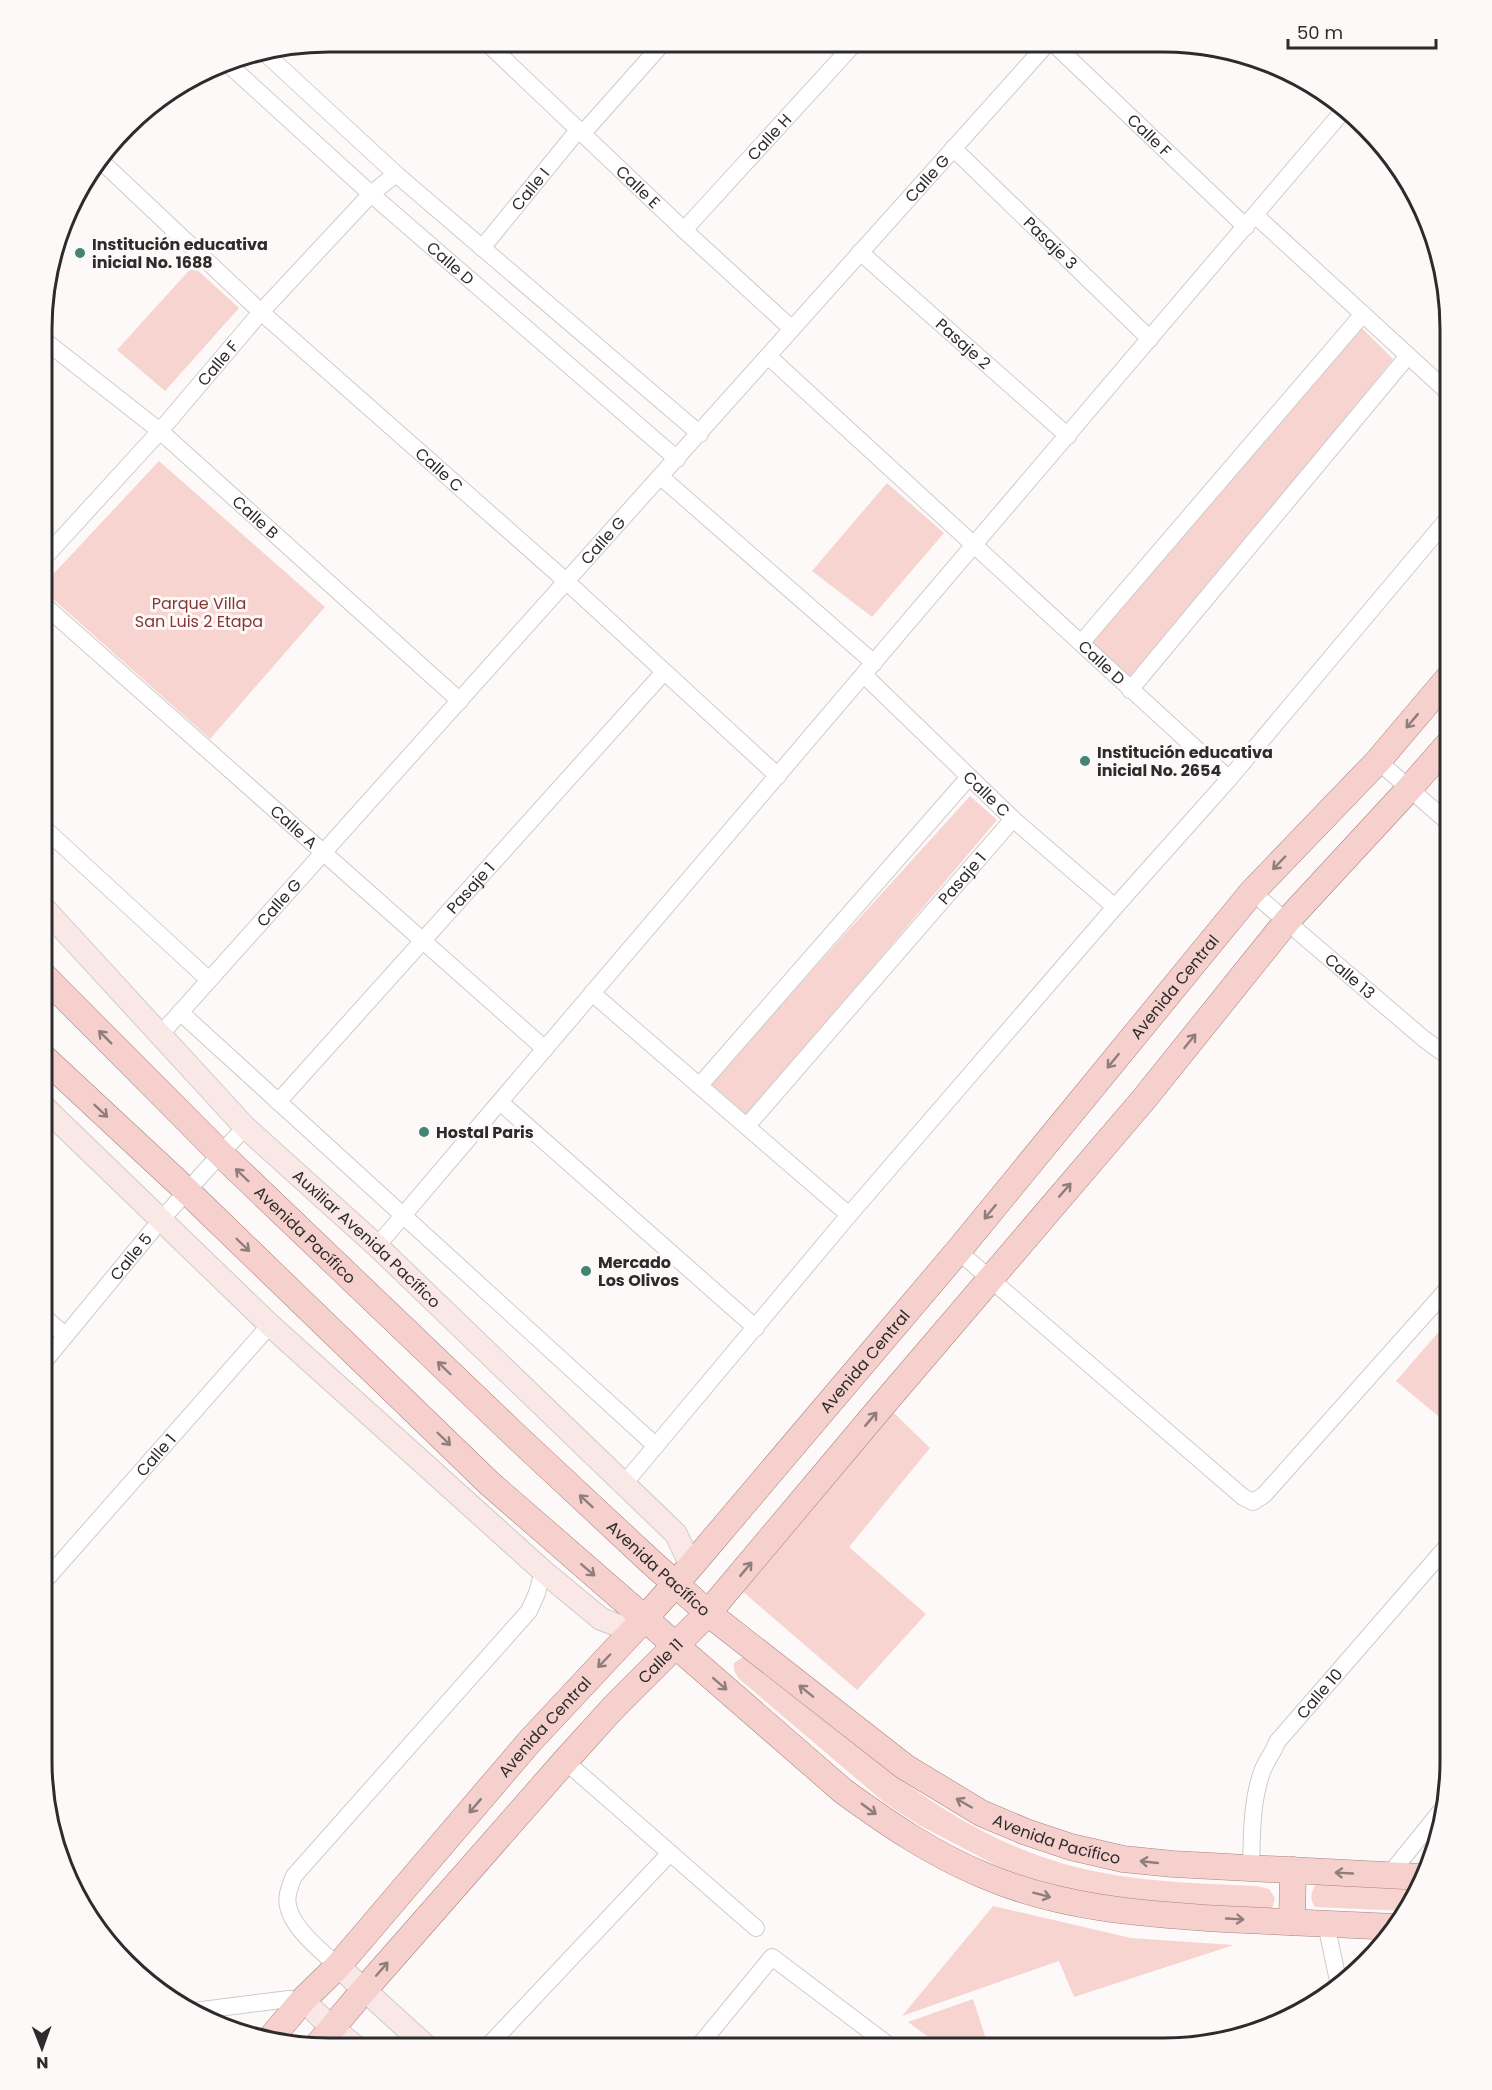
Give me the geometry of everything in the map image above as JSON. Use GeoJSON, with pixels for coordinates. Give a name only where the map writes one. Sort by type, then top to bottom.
{"type":"FeatureCollection","features":[{"type":"Feature","properties":{"kind":"main road","name":"Avenida Central"},"geometry":{"type":"LineString","coordinates":[[276,2032],[303,2000],[338,1966],[530,1741],[683,1575],[958,1251],[1252,892],[1378,761],[1440,688]]}},
{"type":"Feature","properties":{"kind":"main road"},"geometry":{"type":"LineString","coordinates":[[708,1613],[1144,1099],[1287,921],[1440,753]]}},
{"type":"Feature","properties":{"kind":"main road","name":"Auxiliar Avenida Pacífico"},"geometry":{"type":"LineString","coordinates":[[52,916],[244,1127],[377,1246],[676,1534],[683,1575]]}},
{"type":"Feature","properties":{"kind":"main road","name":"Avenida Pacífico"},"geometry":{"type":"LineString","coordinates":[[52,984],[220,1154],[519,1439],[683,1575],[708,1613],[905,1767],[981,1813],[1026,1832],[1071,1847],[1123,1859],[1251,1869],[1414,1876]]}},
{"type":"Feature","properties":{"kind":"main road"},"geometry":{"type":"LineString","coordinates":[[52,1065],[187,1191],[639,1625],[676,1645],[843,1791],[887,1822],[928,1848],[984,1876],[1038,1894],[1096,1908],[1160,1915],[1384,1926]]}},
{"type":"Feature","properties":{"kind":"main road"},"geometry":{"type":"LineString","coordinates":[[52,1115],[270,1325],[543,1571],[601,1619],[639,1625]]}},
{"type":"Feature","properties":{"kind":"main road","name":"Calle 11"},"geometry":{"type":"LineString","coordinates":[[565,1761],[613,1708],[708,1613]]}},
{"type":"Feature","properties":{"kind":"main road"},"geometry":{"type":"LineString","coordinates":[[303,2000],[325,2037],[565,1761]]}},
{"type":"Feature","properties":{"kind":"main road"},"geometry":{"type":"LineString","coordinates":[[1292,1923],[1293,1870]]}},
{"type":"Feature","properties":{"kind":"main road"},"geometry":{"type":"LineString","coordinates":[[338,1966],[417,2038]]}},
{"type":"Feature","properties":{"kind":"street","name":"Calle E"},"geometry":{"type":"LineString","coordinates":[[497,52],[792,329]]}},
{"type":"Feature","properties":{"kind":"street","name":"Calle I"},"geometry":{"type":"LineString","coordinates":[[482,248],[581,131],[655,52]]}},
{"type":"Feature","properties":{"kind":"street","name":"Calle H"},"geometry":{"type":"LineString","coordinates":[[684,230],[847,52]]}},
{"type":"Feature","properties":{"kind":"street","name":"Calle G"},"geometry":{"type":"LineString","coordinates":[[160,1035],[1040,52]]}},
{"type":"Feature","properties":{"kind":"street","name":"Calle F"},"geometry":{"type":"LineString","coordinates":[[1063,52],[1250,221],[1363,314],[1440,385]]}},
{"type":"Feature","properties":{"kind":"street","name":"Calle D"},"geometry":{"type":"LineString","coordinates":[[271,59],[396,174],[700,434]]}},
{"type":"Feature","properties":{"kind":"street","name":"Calle D"},"geometry":{"type":"LineString","coordinates":[[234,70],[371,194],[677,459]]}},
{"type":"Feature","properties":{"kind":"street"},"geometry":{"type":"LineString","coordinates":[[377,1246],[1339,116]]}},
{"type":"Feature","properties":{"kind":"street","name":"Pasaje 3"},"geometry":{"type":"LineString","coordinates":[[952,148],[1150,339]]}},
{"type":"Feature","properties":{"kind":"street","name":"Calle C"},"geometry":{"type":"LineString","coordinates":[[106,166],[261,312],[567,582],[778,776]]}},
{"type":"Feature","properties":{"kind":"street","name":"Calle F"},"geometry":{"type":"LineString","coordinates":[[52,549],[160,431],[261,312],[371,194],[396,174]]}},
{"type":"Feature","properties":{"kind":"street","name":"Pasaje 2"},"geometry":{"type":"LineString","coordinates":[[860,252],[1068,436]]}},
{"type":"Feature","properties":{"kind":"street"},"geometry":{"type":"LineString","coordinates":[[1081,642],[1363,314]]}},
{"type":"Feature","properties":{"kind":"street","name":"Calle B"},"geometry":{"type":"LineString","coordinates":[[52,346],[160,431],[460,701]]}},
{"type":"Feature","properties":{"kind":"street"},"geometry":{"type":"LineString","coordinates":[[768,356],[974,545]]}},
{"type":"Feature","properties":{"kind":"street"},"geometry":{"type":"LineString","coordinates":[[1130,690],[1407,357]]}},
{"type":"Feature","properties":{"kind":"street"},"geometry":{"type":"LineString","coordinates":[[661,477],[869,669]]}},
{"type":"Feature","properties":{"kind":"street"},"geometry":{"type":"LineString","coordinates":[[623,1485],[849,1215],[1115,907],[1229,779],[1440,528]]}},
{"type":"Feature","properties":{"kind":"street","name":"Calle D"},"geometry":{"type":"LineString","coordinates":[[974,545],[1229,779]]}},
{"type":"Feature","properties":{"kind":"street","name":"Calle A"},"geometry":{"type":"LineString","coordinates":[[52,612],[545,1049]]}},
{"type":"Feature","properties":{"kind":"street","name":"Calle C"},"geometry":{"type":"LineString","coordinates":[[869,669],[969,777],[1013,819],[1115,907]]}},
{"type":"Feature","properties":{"kind":"street","name":"Pasaje 1"},"geometry":{"type":"LineString","coordinates":[[278,1102],[664,672]]}},
{"type":"Feature","properties":{"kind":"street"},"geometry":{"type":"LineString","coordinates":[[1378,761],[1440,815]]}},
{"type":"Feature","properties":{"kind":"street"},"geometry":{"type":"LineString","coordinates":[[700,1085],[969,777]]}},
{"type":"Feature","properties":{"kind":"street","name":"Pasaje 1"},"geometry":{"type":"LineString","coordinates":[[747,1126],[1013,819]]}},
{"type":"Feature","properties":{"kind":"street"},"geometry":{"type":"LineString","coordinates":[[52,835],[209,980]]}},
{"type":"Feature","properties":{"kind":"street","name":"Calle 13"},"geometry":{"type":"LineString","coordinates":[[1252,892],[1440,1051]]}},
{"type":"Feature","properties":{"kind":"street"},"geometry":{"type":"LineString","coordinates":[[592,993],[849,1215]]}},
{"type":"Feature","properties":{"kind":"street"},"geometry":{"type":"LineString","coordinates":[[180,1012],[656,1446]]}},
{"type":"Feature","properties":{"kind":"street"},"geometry":{"type":"LineString","coordinates":[[500,1102],[756,1328]]}},
{"type":"Feature","properties":{"kind":"street"},"geometry":{"type":"LineString","coordinates":[[220,1154],[244,1127]]}},
{"type":"Feature","properties":{"kind":"street","name":"Calle 5"},"geometry":{"type":"LineString","coordinates":[[52,1352],[160,1221],[220,1154]]}},
{"type":"Feature","properties":{"kind":"street"},"geometry":{"type":"LineString","coordinates":[[958,1251],[1243,1497],[1253,1502],[1263,1495],[1440,1297]]}},
{"type":"Feature","properties":{"kind":"street"},"geometry":{"type":"LineString","coordinates":[[52,1324],[65,1335]]}},
{"type":"Feature","properties":{"kind":"street","name":"Calle 1"},"geometry":{"type":"LineString","coordinates":[[52,1573],[270,1325]]}},
{"type":"Feature","properties":{"kind":"street","name":"Calle 10"},"geometry":{"type":"LineString","coordinates":[[1251,1869],[1253,1810],[1257,1786],[1277,1742],[1440,1554]]}},
{"type":"Feature","properties":{"kind":"street"},"geometry":{"type":"LineString","coordinates":[[338,1966],[308,1939],[291,1917],[287,1896],[294,1875],[529,1611],[543,1571]]}},
{"type":"Feature","properties":{"kind":"street"},"geometry":{"type":"LineString","coordinates":[[565,1761],[756,1928]]}},
{"type":"Feature","properties":{"kind":"street"},"geometry":{"type":"LineString","coordinates":[[1389,1875],[1432,1821]]}},
{"type":"Feature","properties":{"kind":"street"},"geometry":{"type":"LineString","coordinates":[[496,2038],[670,1853]]}},
{"type":"Feature","properties":{"kind":"street"},"geometry":{"type":"LineString","coordinates":[[1326,1924],[1337,1975]]}},
{"type":"Feature","properties":{"kind":"street"},"geometry":{"type":"LineString","coordinates":[[705,2038],[772,1957],[879,2038]]}},
{"type":"Feature","properties":{"kind":"street"},"geometry":{"type":"LineString","coordinates":[[208,2009],[289,1999],[303,2000]]}},
{"type":"Feature","properties":{"kind":"green space"},"geometry":{"type":"Polygon","coordinates":[[[193,266],[239,308],[165,391],[117,350],[193,266]]]}},
{"type":"Feature","properties":{"kind":"green space"},"geometry":{"type":"Polygon","coordinates":[[[1361,327],[1393,359],[1131,681],[1090,641],[1361,327]]]}},
{"type":"Feature","properties":{"kind":"green space","name":"Parque Villa San Luis 2 Etapa"},"geometry":{"type":"Polygon","coordinates":[[[159,461],[325,607],[210,739],[52,598],[52,575],[159,461]]]}},
{"type":"Feature","properties":{"kind":"green space"},"geometry":{"type":"Polygon","coordinates":[[[887,483],[944,533],[872,617],[812,571],[887,483]]]}},
{"type":"Feature","properties":{"kind":"green space"},"geometry":{"type":"Polygon","coordinates":[[[970,796],[997,820],[747,1116],[710,1083],[970,796]]]}},
{"type":"Feature","properties":{"kind":"green space"},"geometry":{"type":"Polygon","coordinates":[[[1440,1330],[1440,1418],[1396,1381],[1440,1330]]]}},
{"type":"Feature","properties":{"kind":"green space"},"geometry":{"type":"Polygon","coordinates":[[[893,1412],[930,1448],[849,1547],[926,1614],[857,1690],[742,1591],[893,1412]]]}},
{"type":"Feature","properties":{"kind":"green space"},"geometry":{"type":"Polygon","coordinates":[[[741,1658],[750,1658],[921,1794],[996,1838],[1037,1855],[1090,1870],[1146,1879],[1257,1886],[1269,1889],[1275,1898],[1272,1909],[1170,1907],[1072,1891],[1009,1872],[919,1825],[885,1803],[738,1678],[734,1670],[734,1663],[741,1658]]]}},
{"type":"Feature","properties":{"kind":"green space"},"geometry":{"type":"Polygon","coordinates":[[[1316,1884],[1408,1889],[1395,1911],[1315,1907],[1311,1896],[1316,1884]]]}},
{"type":"Feature","properties":{"kind":"green space"},"geometry":{"type":"Polygon","coordinates":[[[993,1906],[1131,1938],[1234,1945],[1074,1997],[1059,1961],[902,2016],[993,1906]]]}},
{"type":"Feature","properties":{"kind":"green space"},"geometry":{"type":"Polygon","coordinates":[[[973,1999],[986,2038],[930,2038],[908,2022],[973,1999]]]}},
{"type":"Feature","properties":{"kind":"place","name":"Institución educativa inicial No. 1688"},"geometry":{"type":"Point","coordinates":[80,253]}},
{"type":"Feature","properties":{"kind":"place","name":"Institución educativa inicial No. 2654"},"geometry":{"type":"Point","coordinates":[1085,761]}},
{"type":"Feature","properties":{"kind":"place","name":"Hostal Paris"},"geometry":{"type":"Point","coordinates":[424,1132]}},
{"type":"Feature","properties":{"kind":"place","name":"Mercado Los Olivos"},"geometry":{"type":"Point","coordinates":[586,1271]}}]}
